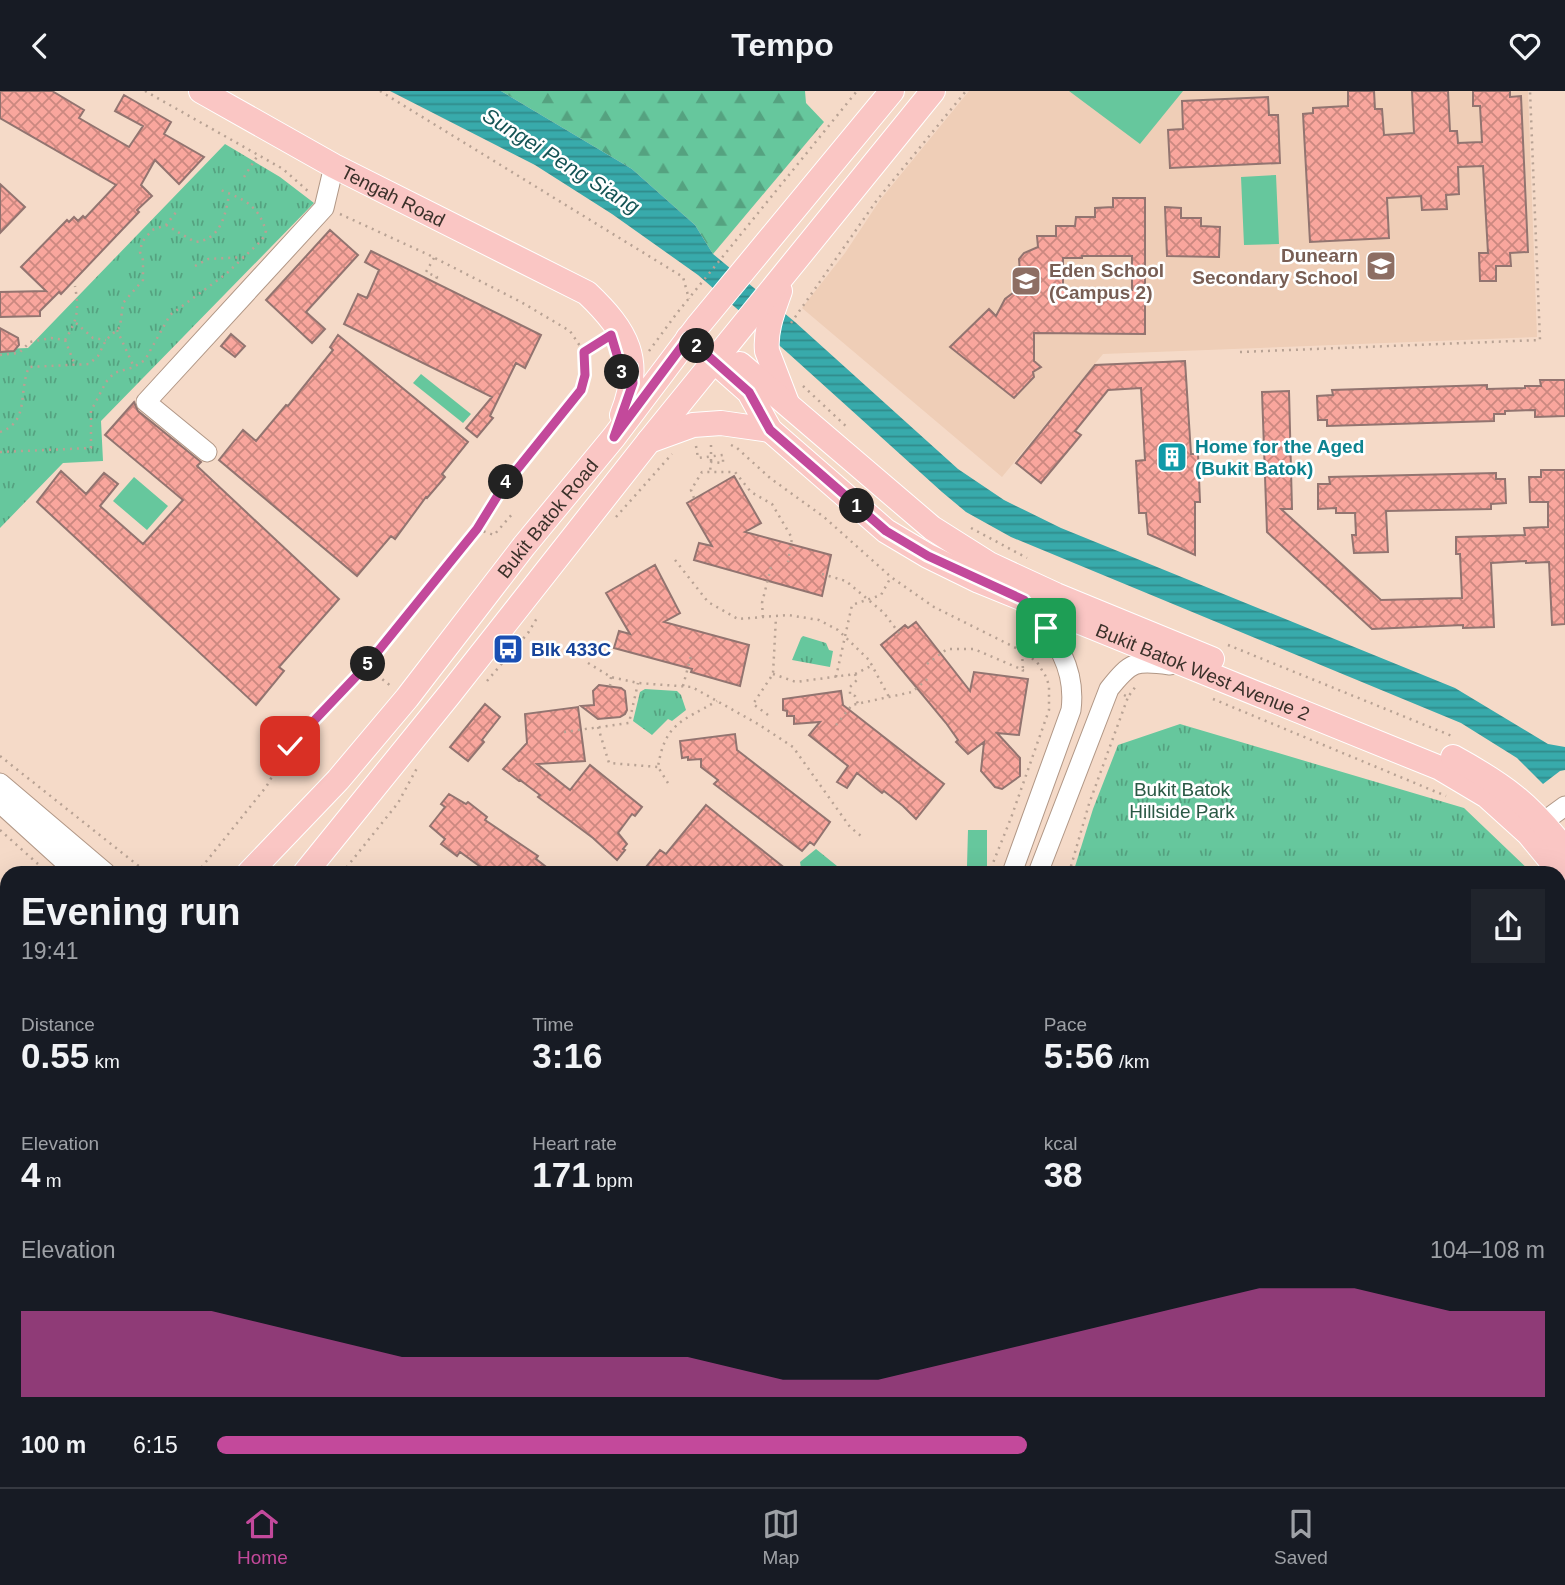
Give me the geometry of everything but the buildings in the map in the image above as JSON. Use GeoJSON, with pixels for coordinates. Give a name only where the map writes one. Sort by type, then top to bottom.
{"type":"FeatureCollection","features":[{"type":"Feature","properties":{"kind":"main road","name":"Tengah Road"},"geometry":{"type":"LineString","coordinates":[[201,91],[334,166],[587,293],[619,328],[632,367]]}},
{"type":"Feature","properties":{"kind":"main road","name":"Bukit Batok Road"},"geometry":{"type":"LineString","coordinates":[[257,866],[338,780],[407,698],[693,333],[892,91]]}},
{"type":"Feature","properties":{"kind":"main road","name":"Bukit Batok Road"},"geometry":{"type":"LineString","coordinates":[[311,866],[649,440],[933,91]]}},
{"type":"Feature","properties":{"kind":"main road"},"geometry":{"type":"LineString","coordinates":[[784,277],[769,322],[766,342],[767,351],[795,395]]}},
{"type":"Feature","properties":{"kind":"main road","name":"Bukit Batok West Avenue 2"},"geometry":{"type":"LineString","coordinates":[[693,333],[719,356],[749,392],[770,430],[886,531],[928,556],[1024,600],[1440,768],[1550,837]]}},
{"type":"Feature","properties":{"kind":"main road","name":"Bukit Batok West Avenue 2"},"geometry":{"type":"LineString","coordinates":[[719,356],[795,395],[856,465],[932,528],[989,563],[1068,600],[1445,753],[1494,781],[1522,801],[1550,837],[1560,866]]}},
{"type":"Feature","properties":{"kind":"main road"},"geometry":{"type":"LineString","coordinates":[[614,437],[633,383],[632,367]]}},
{"type":"Feature","properties":{"kind":"main road"},"geometry":{"type":"LineString","coordinates":[[649,440],[693,425],[721,423],[770,430]]}},
{"type":"Feature","properties":{"kind":"main road"},"geometry":{"type":"LineString","coordinates":[[828,481],[826,472],[833,460],[843,459],[856,465]]}},
{"type":"Feature","properties":{"kind":"street"},"geometry":{"type":"LineString","coordinates":[[207,452],[146,402],[319,200],[334,166]]}},
{"type":"Feature","properties":{"kind":"street"},"geometry":{"type":"LineString","coordinates":[[1015,866],[1072,710],[1073,693],[1072,679],[1060,649],[1024,600]]}},
{"type":"Feature","properties":{"kind":"street"},"geometry":{"type":"LineString","coordinates":[[1041,866],[1109,689],[1125,669],[1145,661],[1188,667]]}},
{"type":"Feature","properties":{"kind":"street"},"geometry":{"type":"LineString","coordinates":[[0,783],[98,866]]}},
{"type":"Feature","properties":{"kind":"street"},"geometry":{"type":"LineString","coordinates":[[0,803],[69,866]]}},
{"type":"Feature","properties":{"kind":"street"},"geometry":{"type":"LineString","coordinates":[[1550,837],[1565,806]]}},
{"type":"Feature","properties":{"kind":"path"},"geometry":{"type":"LineString","coordinates":[[145,91],[283,169],[319,200],[521,302],[570,331],[584,352],[585,375],[581,390],[503,487],[477,529],[366,666],[290,746],[266,787],[203,866]]}},
{"type":"Feature","properties":{"kind":"path"},"geometry":{"type":"LineString","coordinates":[[380,91],[683,277],[688,299]]}},
{"type":"Feature","properties":{"kind":"path"},"geometry":{"type":"LineString","coordinates":[[632,367],[645,351],[650,351],[688,299],[857,91]]}},
{"type":"Feature","properties":{"kind":"path"},"geometry":{"type":"LineString","coordinates":[[788,329],[801,306],[877,200],[966,91]]}},
{"type":"Feature","properties":{"kind":"path"},"geometry":{"type":"LineString","coordinates":[[1240,352],[1540,340],[1530,91]]}},
{"type":"Feature","properties":{"kind":"path"},"geometry":{"type":"LineString","coordinates":[[244,177],[258,155]]}},
{"type":"Feature","properties":{"kind":"path"},"geometry":{"type":"LineString","coordinates":[[0,452],[91,448],[91,411],[106,382],[114,373],[134,367],[145,360],[170,315],[226,274],[262,240],[266,231],[262,215],[246,201],[221,190]]}},
{"type":"Feature","properties":{"kind":"path"},"geometry":{"type":"LineString","coordinates":[[166,225],[195,242],[210,239],[221,221],[229,193]]}},
{"type":"Feature","properties":{"kind":"path"},"geometry":{"type":"LineString","coordinates":[[0,432],[14,426],[20,416],[23,381],[29,367],[89,364],[98,356],[106,340],[120,327],[124,303],[143,280],[143,260],[140,252],[142,242],[152,230],[166,225],[177,211]]}},
{"type":"Feature","properties":{"kind":"path"},"geometry":{"type":"LineString","coordinates":[[195,266],[208,259],[245,257]]}},
{"type":"Feature","properties":{"kind":"path"},"geometry":{"type":"LineString","coordinates":[[434,258],[426,272],[437,277],[434,282]]}},
{"type":"Feature","properties":{"kind":"path"},"geometry":{"type":"LineString","coordinates":[[65,340],[76,323],[78,306],[75,286]]}},
{"type":"Feature","properties":{"kind":"path"},"geometry":{"type":"LineString","coordinates":[[76,323],[93,338],[106,340]]}},
{"type":"Feature","properties":{"kind":"path"},"geometry":{"type":"LineString","coordinates":[[117,330],[134,367]]}},
{"type":"Feature","properties":{"kind":"path"},"geometry":{"type":"LineString","coordinates":[[584,352],[611,335]]}},
{"type":"Feature","properties":{"kind":"path"},"geometry":{"type":"LineString","coordinates":[[0,355],[19,353],[30,342],[51,338],[65,340]]}},
{"type":"Feature","properties":{"kind":"path"},"geometry":{"type":"LineString","coordinates":[[65,340],[75,365]]}},
{"type":"Feature","properties":{"kind":"path"},"geometry":{"type":"LineString","coordinates":[[795,395],[853,432]]}},
{"type":"Feature","properties":{"kind":"path"},"geometry":{"type":"LineString","coordinates":[[705,441],[715,440]]}},
{"type":"Feature","properties":{"kind":"path"},"geometry":{"type":"LineString","coordinates":[[695,442],[698,458],[723,455],[723,463],[711,462]]}},
{"type":"Feature","properties":{"kind":"path"},"geometry":{"type":"LineString","coordinates":[[710,472],[711,443]]}},
{"type":"Feature","properties":{"kind":"path"},"geometry":{"type":"LineString","coordinates":[[726,444],[737,448],[770,478],[824,517],[891,577],[934,607],[1022,651],[1037,662],[1049,685],[1049,710],[992,866]]}},
{"type":"Feature","properties":{"kind":"path"},"geometry":{"type":"LineString","coordinates":[[608,527],[673,454]]}},
{"type":"Feature","properties":{"kind":"path"},"geometry":{"type":"LineString","coordinates":[[694,498],[691,490],[702,472],[734,472],[751,492],[772,504],[792,538],[788,562]]}},
{"type":"Feature","properties":{"kind":"path"},"geometry":{"type":"LineString","coordinates":[[477,529],[494,535],[514,512]]}},
{"type":"Feature","properties":{"kind":"path"},"geometry":{"type":"LineString","coordinates":[[969,526],[1029,559]]}},
{"type":"Feature","properties":{"kind":"path"},"geometry":{"type":"LineString","coordinates":[[675,560],[708,602],[738,619],[788,615],[819,620],[838,630],[869,660],[889,697]]}},
{"type":"Feature","properties":{"kind":"path"},"geometry":{"type":"LineString","coordinates":[[762,617],[761,603],[772,563]]}},
{"type":"Feature","properties":{"kind":"path"},"geometry":{"type":"LineString","coordinates":[[822,574],[846,581],[884,613],[902,637]]}},
{"type":"Feature","properties":{"kind":"path"},"geometry":{"type":"LineString","coordinates":[[836,677],[852,605],[881,595],[891,577]]}},
{"type":"Feature","properties":{"kind":"path"},"geometry":{"type":"LineString","coordinates":[[480,689],[528,633],[540,611]]}},
{"type":"Feature","properties":{"kind":"path"},"geometry":{"type":"LineString","coordinates":[[768,715],[753,703],[773,674],[776,616]]}},
{"type":"Feature","properties":{"kind":"path"},"geometry":{"type":"LineString","coordinates":[[1227,645],[1459,739]]}},
{"type":"Feature","properties":{"kind":"path"},"geometry":{"type":"LineString","coordinates":[[927,664],[947,649],[974,649],[1023,670]]}},
{"type":"Feature","properties":{"kind":"path"},"geometry":{"type":"LineString","coordinates":[[1022,651],[1022,677]]}},
{"type":"Feature","properties":{"kind":"path"},"geometry":{"type":"LineString","coordinates":[[683,686],[692,652]]}},
{"type":"Feature","properties":{"kind":"path"},"geometry":{"type":"LineString","coordinates":[[588,663],[611,677],[638,683],[692,687],[758,724],[793,747],[850,827],[861,836]]}},
{"type":"Feature","properties":{"kind":"path"},"geometry":{"type":"LineString","coordinates":[[773,674],[796,682],[855,674],[872,666]]}},
{"type":"Feature","properties":{"kind":"path"},"geometry":{"type":"LineString","coordinates":[[855,674],[857,680],[850,687],[850,695],[855,696],[858,703]]}},
{"type":"Feature","properties":{"kind":"path"},"geometry":{"type":"LineString","coordinates":[[836,725],[852,705],[912,692],[931,676]]}},
{"type":"Feature","properties":{"kind":"path"},"geometry":{"type":"LineString","coordinates":[[610,686],[611,677]]}},
{"type":"Feature","properties":{"kind":"path"},"geometry":{"type":"LineString","coordinates":[[564,731],[629,723],[638,683]]}},
{"type":"Feature","properties":{"kind":"path"},"geometry":{"type":"LineString","coordinates":[[1071,866],[1088,804],[1128,697],[1138,684]]}},
{"type":"Feature","properties":{"kind":"path"},"geometry":{"type":"LineString","coordinates":[[1109,689],[1128,697]]}},
{"type":"Feature","properties":{"kind":"path"},"geometry":{"type":"LineString","coordinates":[[1213,699],[1453,799]]}},
{"type":"Feature","properties":{"kind":"path"},"geometry":{"type":"LineString","coordinates":[[668,783],[658,767],[664,739],[674,726],[717,701]]}},
{"type":"Feature","properties":{"kind":"path"},"geometry":{"type":"LineString","coordinates":[[598,727],[609,763],[658,767]]}},
{"type":"Feature","properties":{"kind":"path"},"geometry":{"type":"LineString","coordinates":[[0,756],[139,866]]}},
{"type":"Feature","properties":{"kind":"path"},"geometry":{"type":"LineString","coordinates":[[348,866],[398,803],[422,759]]}},
{"type":"Feature","properties":{"kind":"path"},"geometry":{"type":"LineString","coordinates":[[0,829],[40,866]]}},
{"type":"Feature","properties":{"kind":"shaded area"},"geometry":{"type":"Polygon","coordinates":[[[969,91],[1528,91],[1537,337],[1103,354],[1002,477],[802,308],[845,253],[880,200],[969,91]]]}},
{"type":"Feature","properties":{"kind":"green space"},"geometry":{"type":"Polygon","coordinates":[[[501,91],[805,91],[806,103],[824,122],[713,254],[695,225],[632,169],[501,91]]]}},
{"type":"Feature","properties":{"kind":"green space"},"geometry":{"type":"Polygon","coordinates":[[[1069,91],[1183,91],[1140,144],[1069,91]]]}},
{"type":"Feature","properties":{"kind":"green space"},"geometry":{"type":"Polygon","coordinates":[[[225,144],[280,177],[314,203],[101,421],[103,461],[63,463],[0,528],[0,349],[28,348],[225,144]]]}},
{"type":"Feature","properties":{"kind":"green space"},"geometry":{"type":"Polygon","coordinates":[[[1276,175],[1279,244],[1244,245],[1241,177],[1276,175]]]}},
{"type":"Feature","properties":{"kind":"green space"},"geometry":{"type":"Polygon","coordinates":[[[421,374],[471,414],[463,423],[413,383],[421,374]]]}},
{"type":"Feature","properties":{"kind":"green space"},"geometry":{"type":"Polygon","coordinates":[[[134,477],[168,506],[147,530],[113,501],[134,477]]]}},
{"type":"Feature","properties":{"kind":"green space"},"geometry":{"type":"Polygon","coordinates":[[[803,636],[826,643],[829,650],[833,651],[830,667],[792,660],[803,636]]]}},
{"type":"Feature","properties":{"kind":"green space"},"geometry":{"type":"Polygon","coordinates":[[[645,689],[677,691],[686,710],[672,721],[668,719],[652,735],[633,721],[640,692],[645,689]]]}},
{"type":"Feature","properties":{"kind":"green space","name":"Bukit Batok Hillside Park"},"geometry":{"type":"Polygon","coordinates":[[[1180,724],[1464,808],[1525,866],[1075,866],[1093,809],[1118,745],[1180,724]]]}},
{"type":"Feature","properties":{"kind":"green space"},"geometry":{"type":"Polygon","coordinates":[[[968,830],[987,830],[987,866],[967,866],[968,830]]]}},
{"type":"Feature","properties":{"kind":"green space"},"geometry":{"type":"Polygon","coordinates":[[[816,849],[837,866],[801,866],[800,862],[816,849]]]}},
{"type":"Feature","properties":{"kind":"water","name":"Sungei Peng Siang"},"geometry":{"type":"Polygon","coordinates":[[[390,91],[501,91],[632,169],[695,225],[713,254],[795,322],[958,469],[1004,500],[1061,528],[1455,688],[1548,744],[1565,747],[1565,770],[1543,784],[1517,758],[1461,723],[1011,537],[966,512],[698,275],[612,214],[535,165],[390,91]]]}},
{"type":"Feature","properties":{"kind":"place","name":"Dunearn Secondary School"},"geometry":{"type":"Point","coordinates":[1381,266]}},
{"type":"Feature","properties":{"kind":"place","name":"Eden School (Campus 2)"},"geometry":{"type":"Point","coordinates":[1026,281]}},
{"type":"Feature","properties":{"kind":"place","name":"Home for the Aged (Bukit Batok)"},"geometry":{"type":"Point","coordinates":[1172,457]}},
{"type":"Feature","properties":{"kind":"place","name":"Blk 433C"},"geometry":{"type":"Point","coordinates":[508,649]}},
{"type":"Feature","properties":{"kind":"route"},"geometry":{"type":"LineString","coordinates":[[290,746],[366,666],[477,529],[503,487],[581,390],[585,375],[584,352],[611,335],[624,378],[632,367],[633,383],[614,437],[688,338],[749,392],[770,430],[886,531],[979,582],[1024,600],[1046,628]]}}]}
